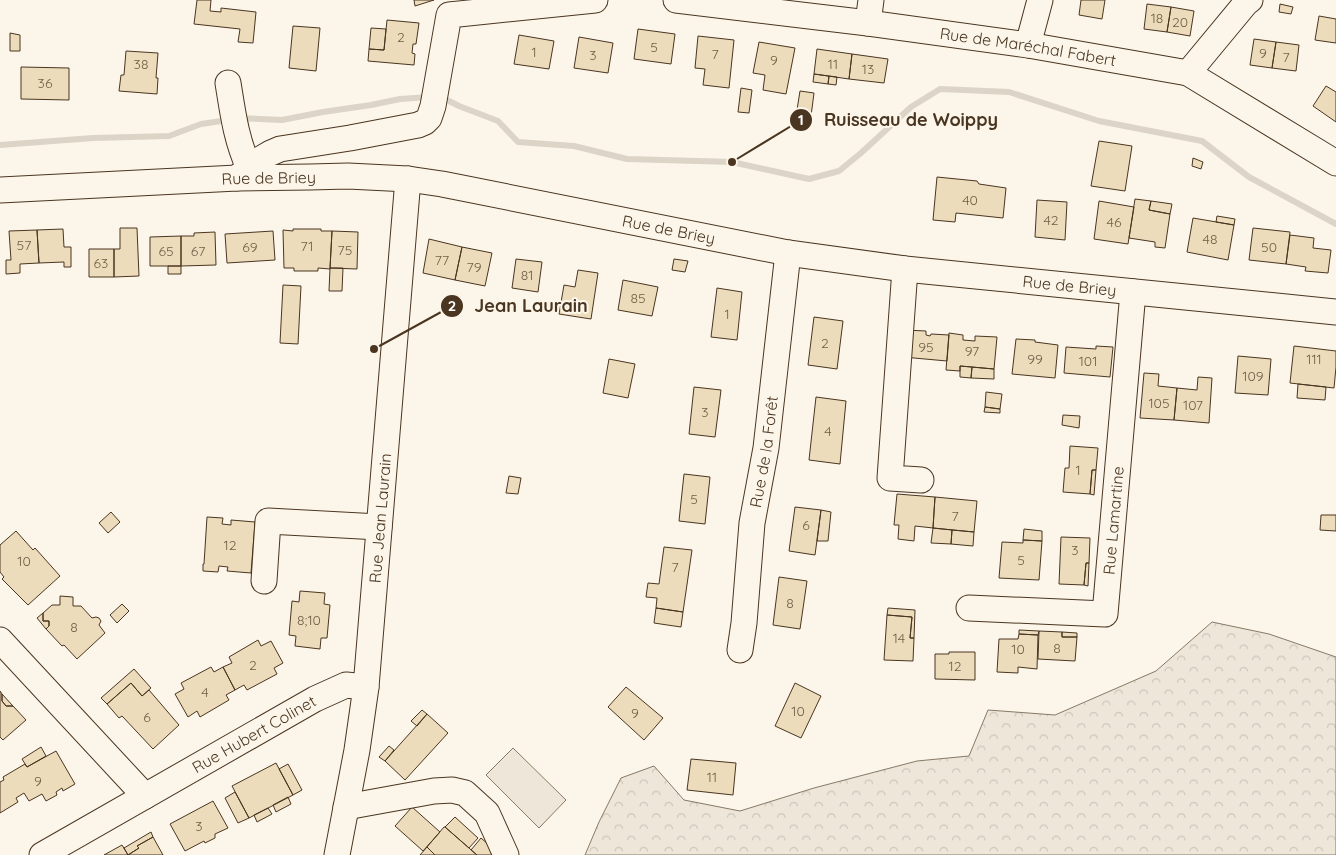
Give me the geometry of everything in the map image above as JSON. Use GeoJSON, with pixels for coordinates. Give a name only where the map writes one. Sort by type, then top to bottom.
{"type":"FeatureCollection","features":[{"type":"Feature","properties":{"kind":"street"},"geometry":{"type":"LineString","coordinates":[[243,173],[269,153],[418,125],[425,122],[429,118],[433,106],[449,7],[595,0]]}},
{"type":"Feature","properties":{"kind":"street","name":"Rue de Maréchal Fabert"},"geometry":{"type":"LineString","coordinates":[[676,0],[869,12],[1028,44],[1188,73]]}},
{"type":"Feature","properties":{"kind":"street"},"geometry":{"type":"LineString","coordinates":[[1028,44],[1040,0]]}},
{"type":"Feature","properties":{"kind":"street"},"geometry":{"type":"LineString","coordinates":[[1250,0],[1188,73],[1336,163]]}},
{"type":"Feature","properties":{"kind":"street"},"geometry":{"type":"LineString","coordinates":[[230,95],[241,150],[243,173]]}},
{"type":"Feature","properties":{"kind":"street","name":"Rue de Briey"},"geometry":{"type":"LineString","coordinates":[[0,190],[243,173],[310,178],[348,176],[408,179],[442,184],[788,253],[905,269],[1336,312]]}},
{"type":"Feature","properties":{"kind":"street","name":"Rue Jean Laurain"},"geometry":{"type":"LineString","coordinates":[[337,855],[357,750],[366,687],[408,179]]}},
{"type":"Feature","properties":{"kind":"street","name":"Rue de la Forêt"},"geometry":{"type":"LineString","coordinates":[[740,650],[752,523],[766,448],[788,253]]}},
{"type":"Feature","properties":{"kind":"street"},"geometry":{"type":"LineString","coordinates":[[905,269],[890,478],[921,480]]}},
{"type":"Feature","properties":{"kind":"street","name":"Rue Lamartine"},"geometry":{"type":"LineString","coordinates":[[969,608],[1105,614],[1133,292]]}},
{"type":"Feature","properties":{"kind":"street"},"geometry":{"type":"LineString","coordinates":[[264,581],[268,521],[379,527]]}},
{"type":"Feature","properties":{"kind":"street"},"geometry":{"type":"LineString","coordinates":[[0,640],[145,796]]}},
{"type":"Feature","properties":{"kind":"street","name":"Rue Hubert Colinet"},"geometry":{"type":"LineString","coordinates":[[42,855],[315,699],[346,685],[366,687]]}},
{"type":"Feature","properties":{"kind":"street"},"geometry":{"type":"LineString","coordinates":[[346,807],[434,790],[452,790],[465,793],[487,813],[506,855]]}},
{"type":"Feature","properties":{"kind":"green space"},"geometry":{"type":"Polygon","coordinates":[[[1212,622],[1269,634],[1336,657],[1336,855],[585,855],[621,778],[654,766],[684,800],[740,811],[814,788],[917,761],[969,756],[988,710],[1055,715],[1156,671],[1212,622]]]}},
{"type":"Feature","properties":{"kind":"green space"},"geometry":{"type":"Polygon","coordinates":[[[513,748],[566,800],[539,828],[486,775],[513,748]]]}},
{"type":"Feature","properties":{"kind":"building"},"geometry":{"type":"Polygon","coordinates":[[[197,0],[211,0],[210,11],[221,12],[221,8],[256,12],[253,43],[238,42],[240,29],[194,24],[197,0]]]}},
{"type":"Feature","properties":{"kind":"building"},"geometry":{"type":"Polygon","coordinates":[[[414,0],[434,0],[415,6],[414,0]]]}},
{"type":"Feature","properties":{"kind":"building"},"geometry":{"type":"Polygon","coordinates":[[[1081,0],[1105,0],[1102,19],[1079,15],[1081,0]]]}},
{"type":"Feature","properties":{"kind":"building"},"geometry":{"type":"Polygon","coordinates":[[[1147,4],[1171,7],[1167,32],[1144,29],[1147,4]]]}},
{"type":"Feature","properties":{"kind":"building"},"geometry":{"type":"Polygon","coordinates":[[[1280,4],[1293,7],[1291,14],[1279,12],[1280,4]]]}},
{"type":"Feature","properties":{"kind":"building"},"geometry":{"type":"Polygon","coordinates":[[[1171,7],[1194,11],[1190,36],[1167,32],[1171,7]]]}},
{"type":"Feature","properties":{"kind":"building"},"geometry":{"type":"Polygon","coordinates":[[[1319,16],[1336,19],[1336,43],[1315,40],[1319,16]]]}},
{"type":"Feature","properties":{"kind":"building"},"geometry":{"type":"Polygon","coordinates":[[[387,20],[419,23],[416,44],[413,44],[412,53],[415,54],[414,65],[368,61],[369,49],[384,50],[387,20]]]}},
{"type":"Feature","properties":{"kind":"building"},"geometry":{"type":"Polygon","coordinates":[[[293,26],[320,28],[316,71],[289,68],[293,26]]]}},
{"type":"Feature","properties":{"kind":"building"},"geometry":{"type":"Polygon","coordinates":[[[371,28],[386,29],[384,50],[369,49],[371,28]]]}},
{"type":"Feature","properties":{"kind":"building"},"geometry":{"type":"Polygon","coordinates":[[[638,29],[675,34],[671,64],[634,59],[638,29]]]}},
{"type":"Feature","properties":{"kind":"building"},"geometry":{"type":"Polygon","coordinates":[[[10,33],[20,35],[20,51],[10,51],[10,33]]]}},
{"type":"Feature","properties":{"kind":"building"},"geometry":{"type":"Polygon","coordinates":[[[519,35],[554,41],[549,69],[514,64],[519,35]]]}},
{"type":"Feature","properties":{"kind":"building"},"geometry":{"type":"Polygon","coordinates":[[[698,36],[734,40],[729,88],[703,85],[705,69],[695,68],[698,36]]]}},
{"type":"Feature","properties":{"kind":"building"},"geometry":{"type":"Polygon","coordinates":[[[579,37],[613,43],[608,73],[574,68],[579,37]]]}},
{"type":"Feature","properties":{"kind":"building"},"geometry":{"type":"Polygon","coordinates":[[[1254,39],[1276,42],[1272,68],[1250,65],[1254,39]]]}},
{"type":"Feature","properties":{"kind":"building"},"geometry":{"type":"Polygon","coordinates":[[[759,42],[795,48],[786,94],[763,90],[765,75],[753,73],[759,42]]]}},
{"type":"Feature","properties":{"kind":"building"},"geometry":{"type":"Polygon","coordinates":[[[1276,42],[1299,45],[1296,71],[1272,68],[1276,42]]]}},
{"type":"Feature","properties":{"kind":"building"},"geometry":{"type":"Polygon","coordinates":[[[817,49],[852,54],[849,79],[814,74],[817,49]]]}},
{"type":"Feature","properties":{"kind":"building"},"geometry":{"type":"Polygon","coordinates":[[[126,51],[158,53],[157,94],[119,91],[121,75],[124,75],[126,51]]]}},
{"type":"Feature","properties":{"kind":"building"},"geometry":{"type":"Polygon","coordinates":[[[852,54],[888,59],[884,83],[849,79],[852,54]]]}},
{"type":"Feature","properties":{"kind":"building"},"geometry":{"type":"Polygon","coordinates":[[[21,67],[69,68],[69,100],[21,99],[21,67]]]}},
{"type":"Feature","properties":{"kind":"building"},"geometry":{"type":"Polygon","coordinates":[[[814,74],[829,76],[828,84],[813,82],[814,74]]]}},
{"type":"Feature","properties":{"kind":"building"},"geometry":{"type":"Polygon","coordinates":[[[829,76],[837,77],[836,85],[828,84],[829,76]]]}},
{"type":"Feature","properties":{"kind":"building"},"geometry":{"type":"Polygon","coordinates":[[[1326,86],[1336,92],[1336,122],[1313,106],[1326,86]]]}},
{"type":"Feature","properties":{"kind":"building"},"geometry":{"type":"Polygon","coordinates":[[[741,88],[752,90],[749,113],[738,112],[741,88]]]}},
{"type":"Feature","properties":{"kind":"building"},"geometry":{"type":"Polygon","coordinates":[[[800,91],[814,93],[810,124],[795,122],[800,91]]]}},
{"type":"Feature","properties":{"kind":"building"},"geometry":{"type":"Polygon","coordinates":[[[1099,141],[1132,146],[1125,191],[1091,186],[1099,141]]]}},
{"type":"Feature","properties":{"kind":"building"},"geometry":{"type":"Polygon","coordinates":[[[1193,158],[1203,162],[1201,169],[1192,166],[1193,158]]]}},
{"type":"Feature","properties":{"kind":"building"},"geometry":{"type":"Polygon","coordinates":[[[937,177],[977,181],[979,184],[1006,188],[1003,218],[956,213],[955,222],[933,220],[937,177]]]}},
{"type":"Feature","properties":{"kind":"building"},"geometry":{"type":"Polygon","coordinates":[[[1135,199],[1151,201],[1149,210],[1170,214],[1165,248],[1155,247],[1155,242],[1129,238],[1135,199]]]}},
{"type":"Feature","properties":{"kind":"building"},"geometry":{"type":"Polygon","coordinates":[[[1037,200],[1067,202],[1065,240],[1035,237],[1037,200]]]}},
{"type":"Feature","properties":{"kind":"building"},"geometry":{"type":"Polygon","coordinates":[[[1099,201],[1134,207],[1128,244],[1094,239],[1099,201]]]}},
{"type":"Feature","properties":{"kind":"building"},"geometry":{"type":"Polygon","coordinates":[[[1151,201],[1172,204],[1170,214],[1149,210],[1151,201]]]}},
{"type":"Feature","properties":{"kind":"building"},"geometry":{"type":"Polygon","coordinates":[[[1217,216],[1235,219],[1234,225],[1216,222],[1217,216]]]}},
{"type":"Feature","properties":{"kind":"building"},"geometry":{"type":"Polygon","coordinates":[[[1193,218],[1234,225],[1228,260],[1187,252],[1193,218]]]}},
{"type":"Feature","properties":{"kind":"building"},"geometry":{"type":"Polygon","coordinates":[[[120,228],[137,228],[139,276],[114,277],[114,249],[120,249],[120,228]]]}},
{"type":"Feature","properties":{"kind":"building"},"geometry":{"type":"Polygon","coordinates":[[[1253,228],[1290,232],[1286,264],[1249,260],[1253,228]]]}},
{"type":"Feature","properties":{"kind":"building"},"geometry":{"type":"Polygon","coordinates":[[[63,229],[64,247],[71,247],[71,267],[64,267],[64,262],[39,263],[37,230],[63,229]]]}},
{"type":"Feature","properties":{"kind":"building"},"geometry":{"type":"Polygon","coordinates":[[[293,229],[332,231],[330,269],[318,268],[318,271],[294,271],[294,268],[284,268],[283,230],[293,231],[293,229]]]}},
{"type":"Feature","properties":{"kind":"building"},"geometry":{"type":"Polygon","coordinates":[[[37,230],[39,263],[20,264],[20,273],[6,274],[6,260],[11,260],[9,231],[37,230]]]}},
{"type":"Feature","properties":{"kind":"building"},"geometry":{"type":"Polygon","coordinates":[[[273,231],[275,260],[227,263],[225,234],[273,231]]]}},
{"type":"Feature","properties":{"kind":"building"},"geometry":{"type":"Polygon","coordinates":[[[332,231],[358,232],[357,269],[330,268],[332,231]]]}},
{"type":"Feature","properties":{"kind":"building"},"geometry":{"type":"Polygon","coordinates":[[[215,232],[216,265],[181,266],[181,236],[194,236],[194,233],[215,232]]]}},
{"type":"Feature","properties":{"kind":"building"},"geometry":{"type":"Polygon","coordinates":[[[1290,235],[1314,238],[1313,248],[1331,250],[1328,273],[1305,271],[1306,267],[1286,264],[1290,235]]]}},
{"type":"Feature","properties":{"kind":"building"},"geometry":{"type":"Polygon","coordinates":[[[181,236],[181,266],[150,266],[150,237],[181,236]]]}},
{"type":"Feature","properties":{"kind":"building"},"geometry":{"type":"Polygon","coordinates":[[[429,239],[462,247],[455,280],[423,273],[429,239]]]}},
{"type":"Feature","properties":{"kind":"building"},"geometry":{"type":"Polygon","coordinates":[[[462,247],[492,253],[485,286],[455,280],[462,247]]]}},
{"type":"Feature","properties":{"kind":"building"},"geometry":{"type":"Polygon","coordinates":[[[89,249],[114,249],[114,277],[89,277],[89,249]]]}},
{"type":"Feature","properties":{"kind":"building"},"geometry":{"type":"Polygon","coordinates":[[[516,259],[542,262],[538,292],[512,288],[516,259]]]}},
{"type":"Feature","properties":{"kind":"building"},"geometry":{"type":"Polygon","coordinates":[[[674,259],[688,261],[685,272],[672,270],[674,259]]]}},
{"type":"Feature","properties":{"kind":"building"},"geometry":{"type":"Polygon","coordinates":[[[168,266],[181,266],[181,274],[168,274],[168,266]]]}},
{"type":"Feature","properties":{"kind":"building"},"geometry":{"type":"Polygon","coordinates":[[[330,268],[343,268],[342,291],[329,291],[330,268]]]}},
{"type":"Feature","properties":{"kind":"building"},"geometry":{"type":"Polygon","coordinates":[[[578,270],[598,273],[591,319],[559,314],[564,285],[575,287],[578,270]]]}},
{"type":"Feature","properties":{"kind":"building"},"geometry":{"type":"Polygon","coordinates":[[[623,280],[658,287],[652,316],[618,310],[623,280]]]}},
{"type":"Feature","properties":{"kind":"building"},"geometry":{"type":"Polygon","coordinates":[[[283,285],[301,286],[298,344],[280,343],[283,285]]]}},
{"type":"Feature","properties":{"kind":"building"},"geometry":{"type":"Polygon","coordinates":[[[717,288],[742,292],[737,340],[711,337],[717,288]]]}},
{"type":"Feature","properties":{"kind":"building"},"geometry":{"type":"Polygon","coordinates":[[[814,317],[843,321],[837,369],[808,365],[814,317]]]}},
{"type":"Feature","properties":{"kind":"building"},"geometry":{"type":"Polygon","coordinates":[[[905,330],[926,331],[926,335],[930,336],[931,334],[949,335],[947,361],[903,357],[905,330]]]}},
{"type":"Feature","properties":{"kind":"building"},"geometry":{"type":"Polygon","coordinates":[[[949,333],[963,335],[963,340],[975,341],[975,336],[997,337],[994,369],[960,366],[960,371],[946,370],[949,333]]]}},
{"type":"Feature","properties":{"kind":"building"},"geometry":{"type":"Polygon","coordinates":[[[1016,339],[1035,340],[1035,342],[1058,345],[1055,378],[1012,374],[1016,339]]]}},
{"type":"Feature","properties":{"kind":"building"},"geometry":{"type":"Polygon","coordinates":[[[1096,346],[1113,347],[1110,377],[1064,373],[1066,347],[1096,349],[1096,346]]]}},
{"type":"Feature","properties":{"kind":"building"},"geometry":{"type":"Polygon","coordinates":[[[1294,346],[1336,351],[1334,388],[1290,383],[1294,346]]]}},
{"type":"Feature","properties":{"kind":"building"},"geometry":{"type":"Polygon","coordinates":[[[1238,356],[1271,359],[1268,395],[1235,393],[1238,356]]]}},
{"type":"Feature","properties":{"kind":"building"},"geometry":{"type":"Polygon","coordinates":[[[609,359],[635,364],[628,398],[603,393],[609,359]]]}},
{"type":"Feature","properties":{"kind":"building"},"geometry":{"type":"Polygon","coordinates":[[[960,366],[972,367],[971,378],[960,377],[960,366]]]}},
{"type":"Feature","properties":{"kind":"building"},"geometry":{"type":"Polygon","coordinates":[[[972,367],[994,369],[994,379],[971,378],[972,367]]]}},
{"type":"Feature","properties":{"kind":"building"},"geometry":{"type":"Polygon","coordinates":[[[1144,373],[1159,374],[1158,386],[1177,388],[1174,420],[1140,418],[1144,373]]]}},
{"type":"Feature","properties":{"kind":"building"},"geometry":{"type":"Polygon","coordinates":[[[1198,377],[1212,378],[1209,423],[1174,420],[1177,388],[1197,390],[1198,377]]]}},
{"type":"Feature","properties":{"kind":"building"},"geometry":{"type":"Polygon","coordinates":[[[1298,384],[1326,387],[1325,400],[1297,398],[1298,384]]]}},
{"type":"Feature","properties":{"kind":"building"},"geometry":{"type":"Polygon","coordinates":[[[694,387],[721,390],[715,437],[689,434],[694,387]]]}},
{"type":"Feature","properties":{"kind":"building"},"geometry":{"type":"Polygon","coordinates":[[[986,392],[1002,394],[1000,409],[985,407],[986,392]]]}},
{"type":"Feature","properties":{"kind":"building"},"geometry":{"type":"Polygon","coordinates":[[[816,397],[846,401],[840,464],[809,460],[816,397]]]}},
{"type":"Feature","properties":{"kind":"building"},"geometry":{"type":"Polygon","coordinates":[[[985,407],[1000,409],[1000,413],[984,412],[985,407]]]}},
{"type":"Feature","properties":{"kind":"building"},"geometry":{"type":"Polygon","coordinates":[[[1063,415],[1080,416],[1079,428],[1062,425],[1063,415]]]}},
{"type":"Feature","properties":{"kind":"building"},"geometry":{"type":"Polygon","coordinates":[[[1070,446],[1098,448],[1096,470],[1092,470],[1090,494],[1063,492],[1065,468],[1069,468],[1070,446]]]}},
{"type":"Feature","properties":{"kind":"building"},"geometry":{"type":"Polygon","coordinates":[[[1092,470],[1096,470],[1094,495],[1090,494],[1092,470]]]}},
{"type":"Feature","properties":{"kind":"building"},"geometry":{"type":"Polygon","coordinates":[[[684,474],[710,477],[705,524],[679,521],[684,474]]]}},
{"type":"Feature","properties":{"kind":"building"},"geometry":{"type":"Polygon","coordinates":[[[509,476],[521,478],[518,494],[506,493],[509,476]]]}},
{"type":"Feature","properties":{"kind":"building"},"geometry":{"type":"Polygon","coordinates":[[[897,494],[935,497],[933,528],[915,526],[914,541],[898,539],[899,525],[894,525],[897,494]]]}},
{"type":"Feature","properties":{"kind":"building"},"geometry":{"type":"Polygon","coordinates":[[[935,497],[977,501],[974,532],[933,528],[935,497]]]}},
{"type":"Feature","properties":{"kind":"building"},"geometry":{"type":"Polygon","coordinates":[[[795,507],[821,510],[815,555],[789,551],[795,507]]]}},
{"type":"Feature","properties":{"kind":"building"},"geometry":{"type":"Polygon","coordinates":[[[821,510],[831,512],[828,541],[817,541],[821,510]]]}},
{"type":"Feature","properties":{"kind":"building"},"geometry":{"type":"Polygon","coordinates":[[[111,512],[120,522],[108,533],[99,523],[111,512]]]}},
{"type":"Feature","properties":{"kind":"building"},"geometry":{"type":"Polygon","coordinates":[[[1321,515],[1336,515],[1336,531],[1320,530],[1321,515]]]}},
{"type":"Feature","properties":{"kind":"building"},"geometry":{"type":"Polygon","coordinates":[[[207,517],[223,518],[222,524],[231,525],[231,520],[255,522],[251,573],[227,571],[228,567],[219,566],[218,572],[203,571],[207,517]]]}},
{"type":"Feature","properties":{"kind":"building"},"geometry":{"type":"Polygon","coordinates":[[[933,528],[952,530],[951,544],[931,543],[933,528]]]}},
{"type":"Feature","properties":{"kind":"building"},"geometry":{"type":"Polygon","coordinates":[[[1024,529],[1042,531],[1042,541],[1023,540],[1024,529]]]}},
{"type":"Feature","properties":{"kind":"building"},"geometry":{"type":"Polygon","coordinates":[[[952,530],[974,532],[973,546],[951,544],[952,530]]]}},
{"type":"Feature","properties":{"kind":"building"},"geometry":{"type":"Polygon","coordinates":[[[16,531],[33,550],[35,548],[60,576],[28,605],[2,579],[4,577],[0,572],[0,545],[16,531]]]}},
{"type":"Feature","properties":{"kind":"building"},"geometry":{"type":"Polygon","coordinates":[[[1061,537],[1090,538],[1089,563],[1086,563],[1084,585],[1059,584],[1061,537]]]}},
{"type":"Feature","properties":{"kind":"building"},"geometry":{"type":"Polygon","coordinates":[[[1023,540],[1042,541],[1039,580],[999,578],[1002,542],[1023,543],[1023,540]]]}},
{"type":"Feature","properties":{"kind":"building"},"geometry":{"type":"Polygon","coordinates":[[[664,547],[692,550],[683,612],[656,608],[657,598],[646,597],[648,583],[659,584],[664,547]]]}},
{"type":"Feature","properties":{"kind":"building"},"geometry":{"type":"Polygon","coordinates":[[[1086,563],[1089,563],[1088,586],[1084,585],[1086,563]]]}},
{"type":"Feature","properties":{"kind":"building"},"geometry":{"type":"Polygon","coordinates":[[[779,577],[807,581],[800,629],[773,625],[779,577]]]}},
{"type":"Feature","properties":{"kind":"building"},"geometry":{"type":"Polygon","coordinates":[[[300,591],[325,593],[324,604],[330,605],[327,638],[321,638],[320,649],[295,646],[296,636],[289,635],[292,601],[299,602],[300,591]]]}},
{"type":"Feature","properties":{"kind":"building"},"geometry":{"type":"Polygon","coordinates":[[[60,596],[73,597],[73,606],[81,606],[92,618],[99,618],[101,621],[99,625],[105,633],[77,659],[46,629],[49,626],[49,621],[43,621],[43,613],[52,605],[60,605],[60,596]]]}},
{"type":"Feature","properties":{"kind":"building"},"geometry":{"type":"Polygon","coordinates":[[[122,604],[129,611],[117,623],[110,615],[122,604]]]}},
{"type":"Feature","properties":{"kind":"building"},"geometry":{"type":"Polygon","coordinates":[[[656,608],[683,612],[681,627],[654,623],[656,608]]]}},
{"type":"Feature","properties":{"kind":"building"},"geometry":{"type":"Polygon","coordinates":[[[888,608],[915,610],[914,638],[910,638],[912,617],[887,615],[888,608]]]}},
{"type":"Feature","properties":{"kind":"building"},"geometry":{"type":"Polygon","coordinates":[[[43,613],[43,621],[49,621],[49,626],[46,629],[37,618],[43,613]]]}},
{"type":"Feature","properties":{"kind":"building"},"geometry":{"type":"Polygon","coordinates":[[[887,615],[912,617],[910,638],[914,638],[913,661],[884,660],[887,615]]]}},
{"type":"Feature","properties":{"kind":"building"},"geometry":{"type":"Polygon","coordinates":[[[1019,630],[1039,631],[1038,635],[1019,634],[1019,630]]]}},
{"type":"Feature","properties":{"kind":"building"},"geometry":{"type":"Polygon","coordinates":[[[1039,631],[1062,632],[1062,637],[1077,637],[1075,661],[1038,659],[1039,631]]]}},
{"type":"Feature","properties":{"kind":"building"},"geometry":{"type":"Polygon","coordinates":[[[1062,632],[1077,633],[1077,637],[1062,637],[1062,632]]]}},
{"type":"Feature","properties":{"kind":"building"},"geometry":{"type":"Polygon","coordinates":[[[1019,634],[1038,635],[1037,669],[1018,667],[1018,673],[997,672],[999,639],[1018,639],[1019,634]]]}},
{"type":"Feature","properties":{"kind":"building"},"geometry":{"type":"Polygon","coordinates":[[[258,640],[261,646],[271,641],[283,663],[274,668],[277,674],[247,690],[244,685],[235,690],[223,667],[232,663],[229,657],[258,640]]]}},
{"type":"Feature","properties":{"kind":"building"},"geometry":{"type":"Polygon","coordinates":[[[949,652],[975,652],[975,680],[935,679],[935,654],[949,654],[949,652]]]}},
{"type":"Feature","properties":{"kind":"building"},"geometry":{"type":"Polygon","coordinates":[[[211,667],[214,672],[223,667],[235,690],[226,695],[229,700],[200,717],[197,711],[188,717],[175,694],[184,689],[181,683],[211,667]]]}},
{"type":"Feature","properties":{"kind":"building"},"geometry":{"type":"Polygon","coordinates":[[[134,669],[151,688],[142,696],[131,683],[107,704],[101,698],[134,669]]]}},
{"type":"Feature","properties":{"kind":"building"},"geometry":{"type":"Polygon","coordinates":[[[131,683],[142,696],[149,690],[179,725],[153,749],[122,716],[119,718],[107,704],[131,683]]]}},
{"type":"Feature","properties":{"kind":"building"},"geometry":{"type":"Polygon","coordinates":[[[795,683],[821,696],[801,738],[775,726],[795,683]]]}},
{"type":"Feature","properties":{"kind":"building"},"geometry":{"type":"Polygon","coordinates":[[[626,687],[663,718],[644,740],[608,707],[626,687]]]}},
{"type":"Feature","properties":{"kind":"building"},"geometry":{"type":"Polygon","coordinates":[[[0,691],[2,701],[6,706],[13,706],[26,720],[3,740],[0,737],[0,691]]]}},
{"type":"Feature","properties":{"kind":"building"},"geometry":{"type":"Polygon","coordinates":[[[2,694],[13,706],[6,706],[2,701],[2,694]]]}},
{"type":"Feature","properties":{"kind":"building"},"geometry":{"type":"Polygon","coordinates":[[[422,710],[427,714],[417,726],[411,721],[422,710]]]}},
{"type":"Feature","properties":{"kind":"building"},"geometry":{"type":"Polygon","coordinates":[[[427,714],[448,733],[405,780],[385,761],[427,714]]]}},
{"type":"Feature","properties":{"kind":"building"},"geometry":{"type":"Polygon","coordinates":[[[389,746],[394,750],[385,761],[379,757],[389,746]]]}},
{"type":"Feature","properties":{"kind":"building"},"geometry":{"type":"Polygon","coordinates":[[[41,747],[46,756],[27,767],[22,759],[41,747]]]}},
{"type":"Feature","properties":{"kind":"building"},"geometry":{"type":"Polygon","coordinates":[[[56,751],[75,784],[63,791],[62,788],[56,792],[57,795],[46,801],[42,794],[29,801],[24,793],[16,798],[18,802],[0,813],[0,782],[4,780],[3,777],[25,764],[27,767],[56,751]]]}},
{"type":"Feature","properties":{"kind":"building"},"geometry":{"type":"Polygon","coordinates":[[[691,759],[736,763],[733,795],[687,790],[691,759]]]}},
{"type":"Feature","properties":{"kind":"building"},"geometry":{"type":"Polygon","coordinates":[[[276,763],[293,795],[249,818],[232,786],[276,763]]]}},
{"type":"Feature","properties":{"kind":"building"},"geometry":{"type":"Polygon","coordinates":[[[288,764],[302,790],[293,795],[279,769],[288,764]]]}},
{"type":"Feature","properties":{"kind":"building"},"geometry":{"type":"Polygon","coordinates":[[[235,792],[249,818],[238,823],[225,798],[235,792]]]}},
{"type":"Feature","properties":{"kind":"building"},"geometry":{"type":"Polygon","coordinates":[[[288,797],[291,804],[276,812],[273,805],[288,797]]]}},
{"type":"Feature","properties":{"kind":"building"},"geometry":{"type":"Polygon","coordinates":[[[213,801],[228,828],[215,834],[215,838],[205,843],[204,841],[185,851],[170,824],[213,801]]]}},
{"type":"Feature","properties":{"kind":"building"},"geometry":{"type":"Polygon","coordinates":[[[412,807],[440,832],[423,851],[395,826],[412,807]]]}},
{"type":"Feature","properties":{"kind":"building"},"geometry":{"type":"Polygon","coordinates":[[[268,808],[272,814],[257,822],[254,815],[268,808]]]}},
{"type":"Feature","properties":{"kind":"building"},"geometry":{"type":"Polygon","coordinates":[[[455,817],[478,838],[469,848],[445,827],[455,817]]]}},
{"type":"Feature","properties":{"kind":"building"},"geometry":{"type":"Polygon","coordinates":[[[444,827],[477,855],[435,855],[427,847],[444,827]]]}},
{"type":"Feature","properties":{"kind":"building"},"geometry":{"type":"Polygon","coordinates":[[[151,832],[153,837],[137,846],[139,848],[128,855],[124,848],[151,832]]]}},
{"type":"Feature","properties":{"kind":"building"},"geometry":{"type":"Polygon","coordinates":[[[153,837],[163,855],[128,855],[139,848],[137,846],[153,837]]]}},
{"type":"Feature","properties":{"kind":"building"},"geometry":{"type":"Polygon","coordinates":[[[481,838],[497,852],[497,855],[477,855],[471,850],[481,838]]]}},
{"type":"Feature","properties":{"kind":"building"},"geometry":{"type":"Polygon","coordinates":[[[122,845],[128,855],[104,855],[122,845]]]}},
{"type":"Feature","properties":{"kind":"building"},"geometry":{"type":"Polygon","coordinates":[[[427,847],[435,855],[420,855],[427,847]]]}},
{"type":"Feature","properties":{"kind":"waterway"},"geometry":{"type":"LineString","coordinates":[[441,97],[498,121],[518,142],[574,146],[627,159],[732,162],[809,179],[839,171],[911,107],[940,89],[1009,92],[1099,121],[1202,141],[1249,177],[1336,224]]}},
{"type":"Feature","properties":{"kind":"waterway"},"geometry":{"type":"LineString","coordinates":[[238,118],[282,120],[400,99],[429,97]]}},
{"type":"Feature","properties":{"kind":"waterway"},"geometry":{"type":"LineString","coordinates":[[0,145],[93,138],[169,136],[201,124],[228,120]]}},
{"type":"Feature","properties":{"kind":"place","name":"Ruisseau de Woippy"},"geometry":{"type":"Point","coordinates":[732,162]}},
{"type":"Feature","properties":{"kind":"place","name":"Jean Laurain"},"geometry":{"type":"Point","coordinates":[374,349]}}]}
